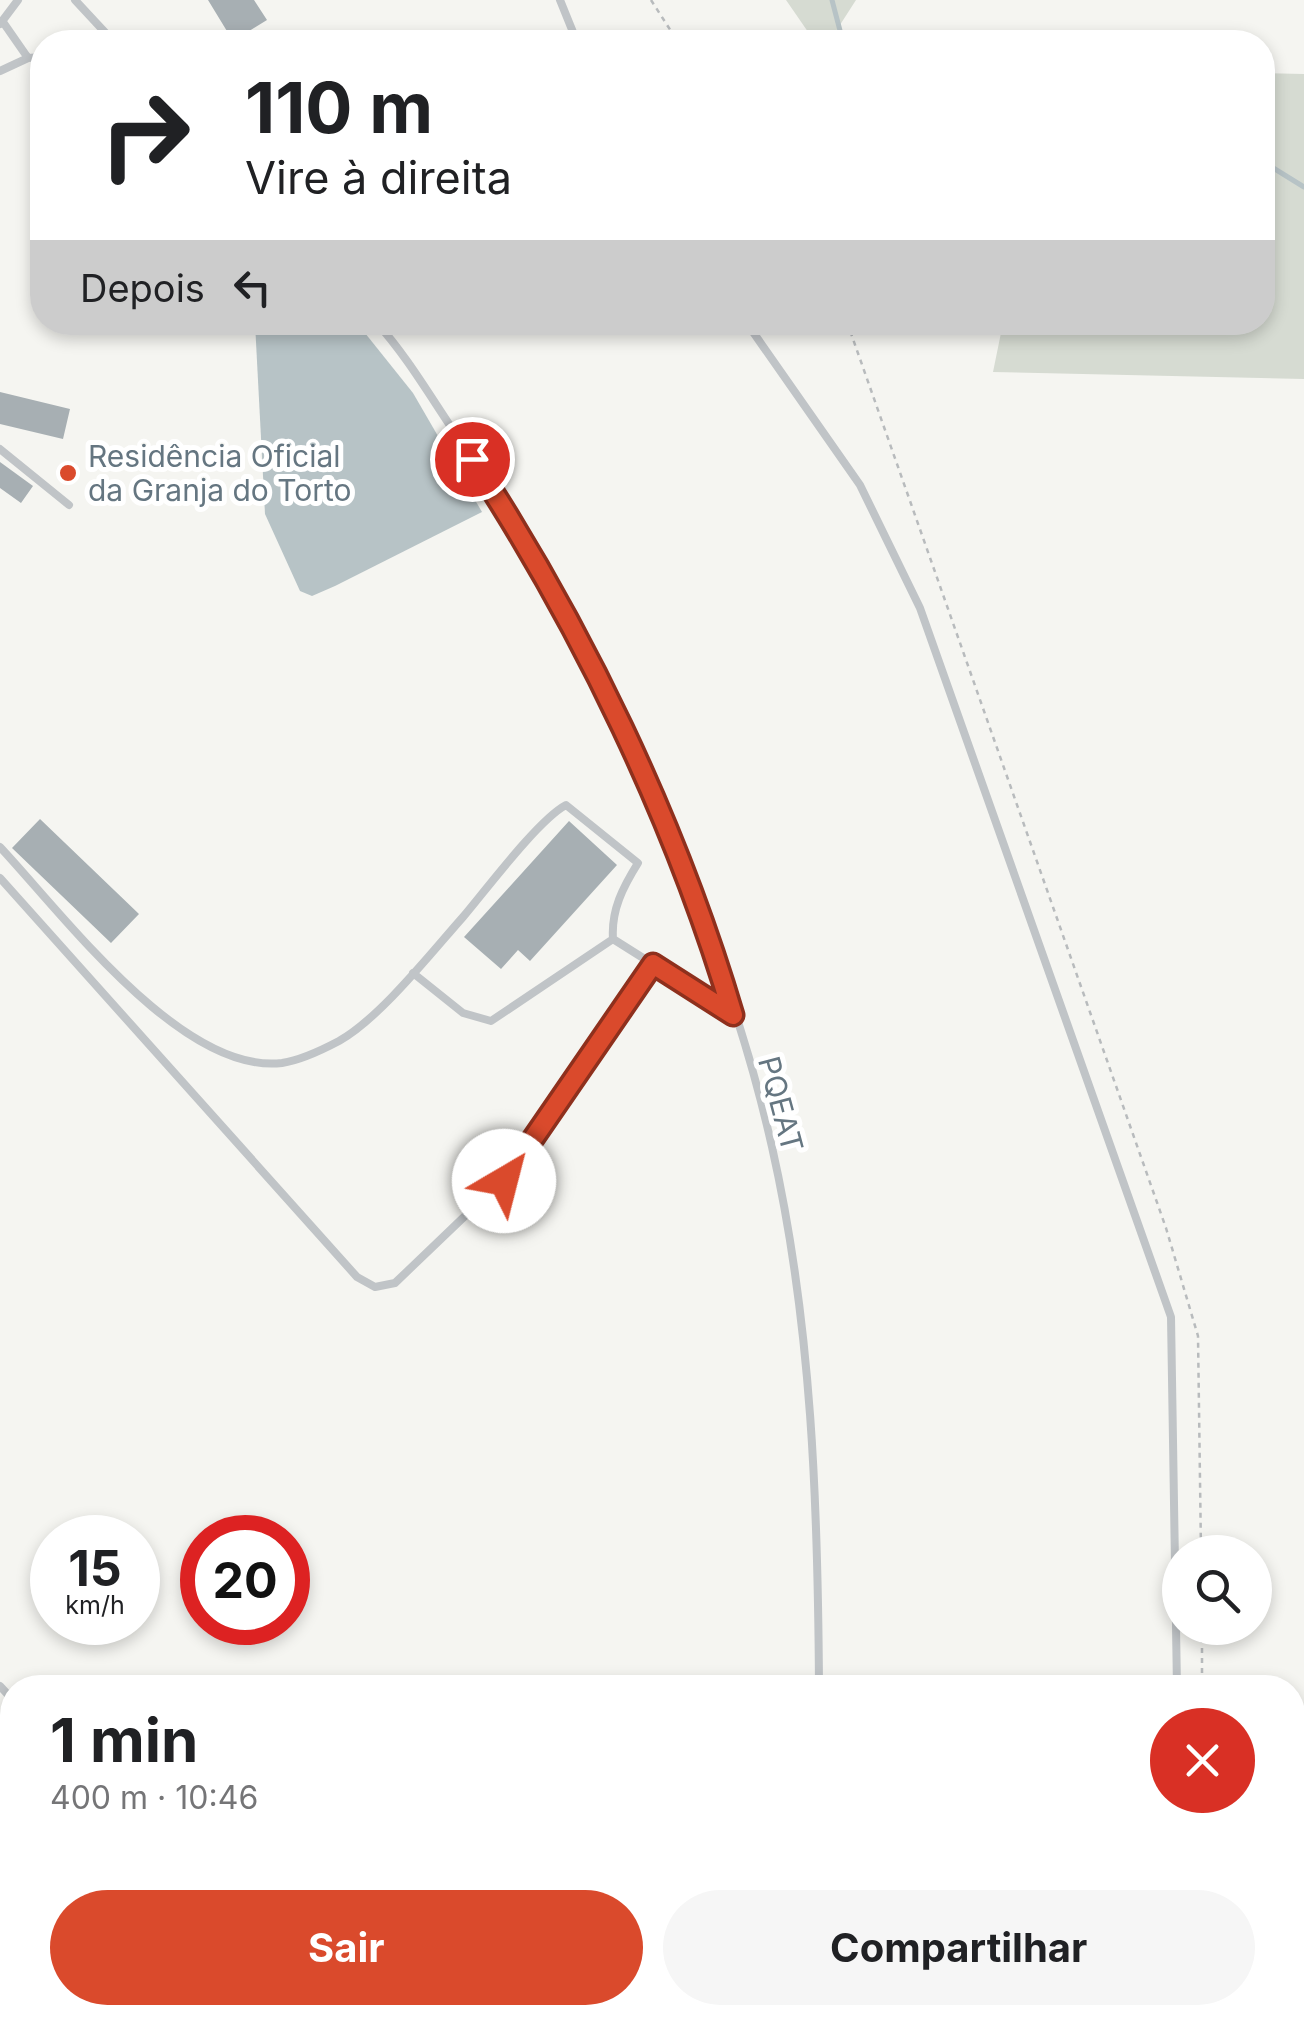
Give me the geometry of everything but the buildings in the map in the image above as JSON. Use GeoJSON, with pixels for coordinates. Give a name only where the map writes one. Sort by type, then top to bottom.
{"type":"FeatureCollection","features":[{"type":"Feature","properties":{"kind":"lane"},"geometry":{"type":"LineString","coordinates":[[0,71],[28,58],[2,23],[18,0]]}},
{"type":"Feature","properties":{"kind":"lane"},"geometry":{"type":"LineString","coordinates":[[75,0],[103,30]]}},
{"type":"Feature","properties":{"kind":"lane"},"geometry":{"type":"LineString","coordinates":[[560,0],[572,30]]}},
{"type":"Feature","properties":{"kind":"lane","name":"PQEAT"},"geometry":{"type":"LineString","coordinates":[[386,335],[513,522],[608,701],[710,938],[772,1146],[801,1326],[818,1519],[820,1675]]}},
{"type":"Feature","properties":{"kind":"lane"},"geometry":{"type":"LineString","coordinates":[[755,335],[860,485],[920,608],[1171,1317],[1175,1351],[1176,1675]]}},
{"type":"Feature","properties":{"kind":"lane"},"geometry":{"type":"LineString","coordinates":[[0,449],[69,505]]}},
{"type":"Feature","properties":{"kind":"lane"},"geometry":{"type":"LineString","coordinates":[[0,847],[100,954],[174,1024],[210,1047],[239,1057],[280,1063],[310,1055],[343,1039],[414,972],[566,805],[638,863],[621,889],[612,925],[614,939],[733,1015]]}},
{"type":"Feature","properties":{"kind":"lane"},"geometry":{"type":"LineString","coordinates":[[0,878],[358,1278],[374,1287],[395,1283],[514,1170],[653,964]]}},
{"type":"Feature","properties":{"kind":"lane"},"geometry":{"type":"LineString","coordinates":[[414,972],[463,1012],[491,1022],[614,939]]}},
{"type":"Feature","properties":{"kind":"path"},"geometry":{"type":"LineString","coordinates":[[650,0],[670,30]]}},
{"type":"Feature","properties":{"kind":"path"},"geometry":{"type":"LineString","coordinates":[[852,335],[1166,1228],[1198,1336],[1200,1535]]}},
{"type":"Feature","properties":{"kind":"path"},"geometry":{"type":"LineString","coordinates":[[1202,1645],[1202,1675]]}},
{"type":"Feature","properties":{"kind":"shaded area"},"geometry":{"type":"Polygon","coordinates":[[[786,0],[856,0],[837,30],[807,30],[786,0]]]}},
{"type":"Feature","properties":{"kind":"shaded area"},"geometry":{"type":"Polygon","coordinates":[[[1275,73],[1304,74],[1304,379],[993,372],[1001,335],[1275,335],[1275,73]]]}},
{"type":"Feature","properties":{"kind":"shaded area"},"geometry":{"type":"Polygon","coordinates":[[[256,335],[367,335],[413,393],[482,512],[312,596],[300,591],[265,514],[256,335]]]}},
{"type":"Feature","properties":{"kind":"waterway"},"geometry":{"type":"LineString","coordinates":[[832,0],[840,30]]}},
{"type":"Feature","properties":{"kind":"waterway"},"geometry":{"type":"LineString","coordinates":[[1275,169],[1304,187]]}},
{"type":"Feature","properties":{"kind":"place","name":"Residência Oficial da Granja do Torto"},"geometry":{"type":"Point","coordinates":[68,473]}},
{"type":"Feature","properties":{"kind":"route"},"geometry":{"type":"LineString","coordinates":[[472,459],[527,546],[626,736],[710,938],[733,1015],[653,964],[504,1181]]}}]}
